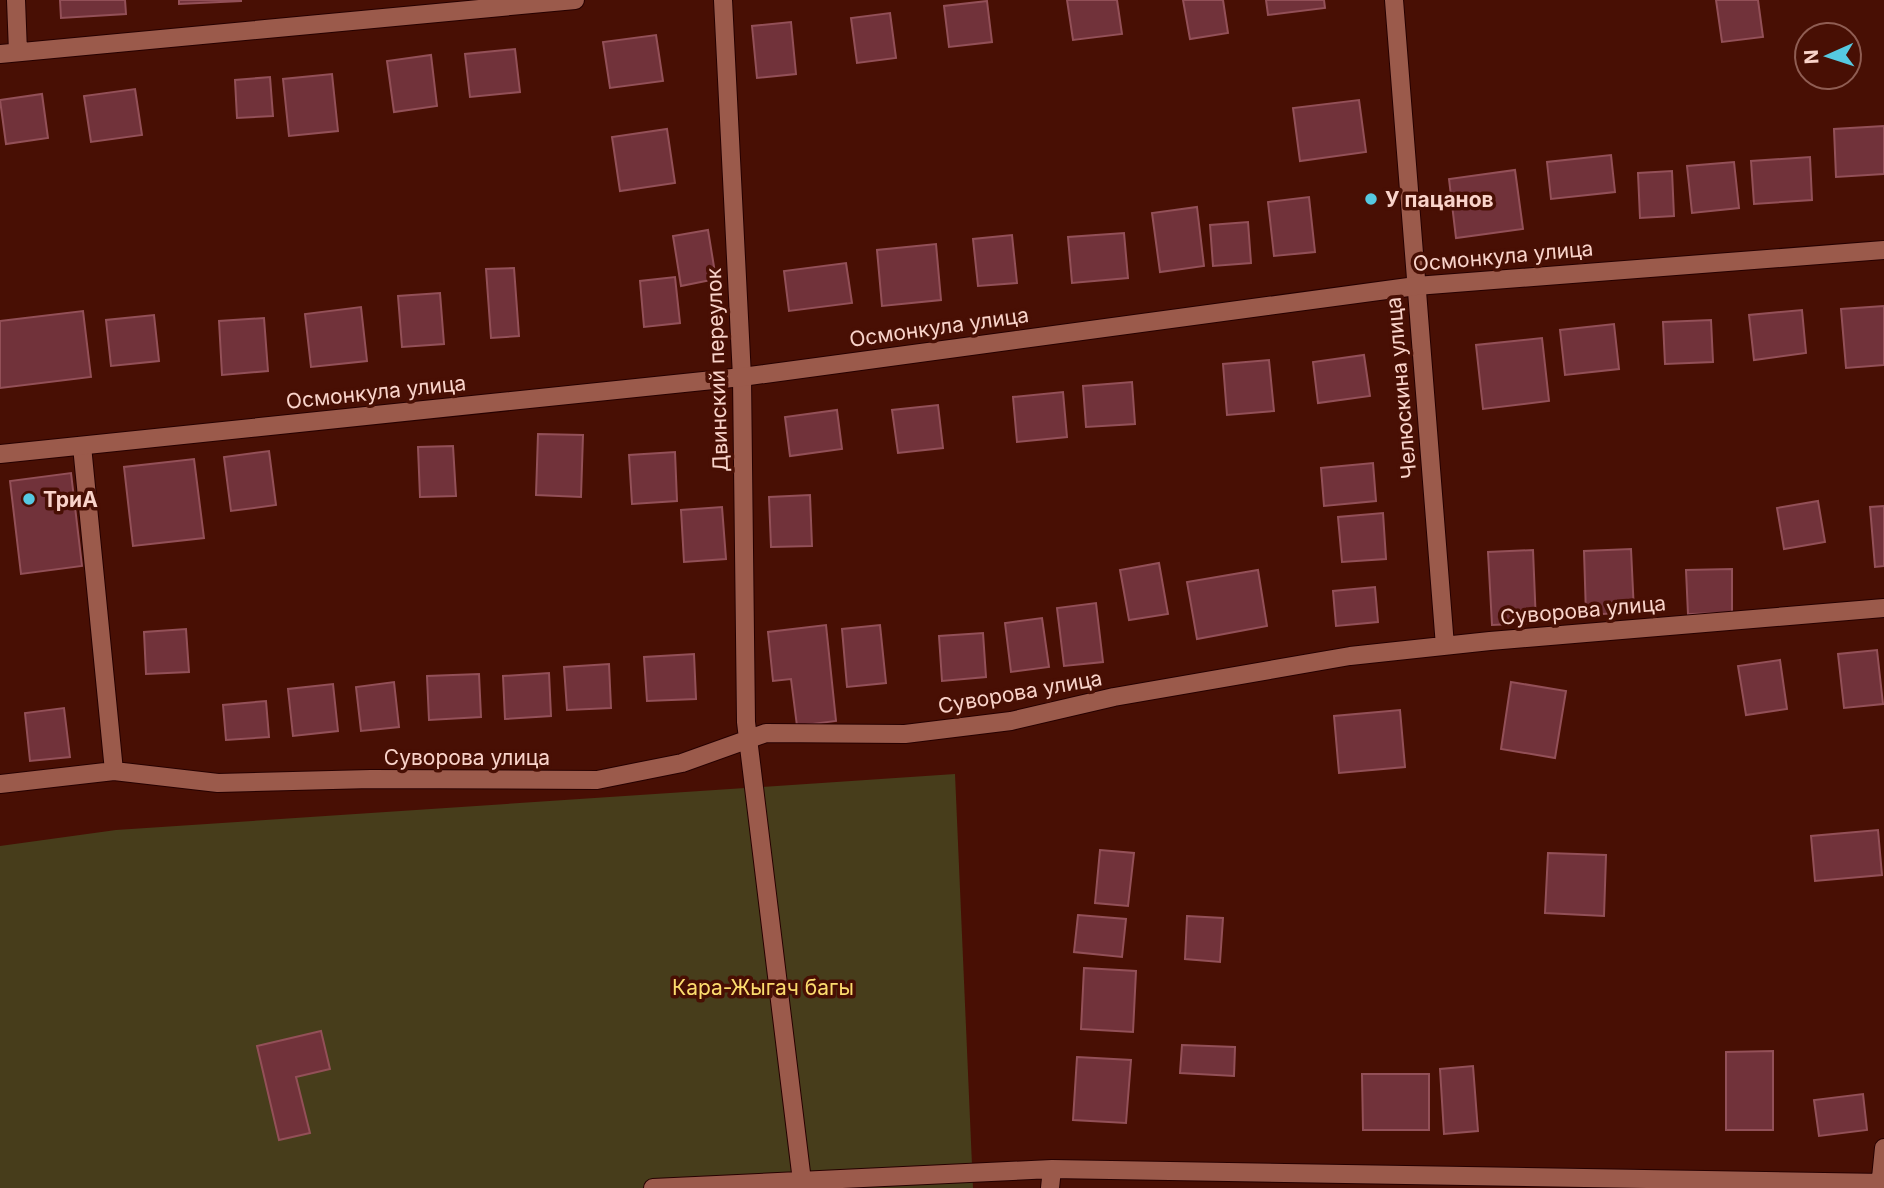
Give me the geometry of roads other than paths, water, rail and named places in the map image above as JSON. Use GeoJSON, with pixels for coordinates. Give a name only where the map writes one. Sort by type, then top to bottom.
{"type":"FeatureCollection","features":[{"type":"Feature","properties":{"kind":"street"},"geometry":{"type":"LineString","coordinates":[[16,0],[9,53],[575,0]]}},
{"type":"Feature","properties":{"kind":"street","name":"Двинский переулок"},"geometry":{"type":"LineString","coordinates":[[723,0],[742,377],[746,722],[802,1181]]}},
{"type":"Feature","properties":{"kind":"street","name":"Челюскина улица"},"geometry":{"type":"LineString","coordinates":[[1394,0],[1445,646]]}},
{"type":"Feature","properties":{"kind":"street","name":"Осмонкула улица"},"geometry":{"type":"LineString","coordinates":[[0,454],[742,377],[1416,286],[1884,250]]}},
{"type":"Feature","properties":{"kind":"street"},"geometry":{"type":"LineString","coordinates":[[82,446],[114,771]]}},
{"type":"Feature","properties":{"kind":"street","name":"Суворова улица"},"geometry":{"type":"LineString","coordinates":[[0,784],[114,771],[218,783],[371,779],[597,780],[682,763],[766,733],[905,734],[1011,721],[1114,697],[1350,656],[1884,608]]}},
{"type":"Feature","properties":{"kind":"street"},"geometry":{"type":"LineString","coordinates":[[653,1188],[781,1185],[802,1181],[1052,1169],[1324,1180],[1881,1185],[1884,1148]]}},
{"type":"Feature","properties":{"kind":"street"},"geometry":{"type":"LineString","coordinates":[[1050,1188],[1052,1169]]}},
{"type":"Feature","properties":{"kind":"place","name":"У пацанов"},"geometry":{"type":"Point","coordinates":[1371,199]}},
{"type":"Feature","properties":{"kind":"place","name":"ТриА"},"geometry":{"type":"Point","coordinates":[29,499]}},
{"type":"Feature","properties":{"kind":"park label","name":"Кара-Жыгач багы"},"geometry":{"type":"Point","coordinates":[763,987]}}]}
